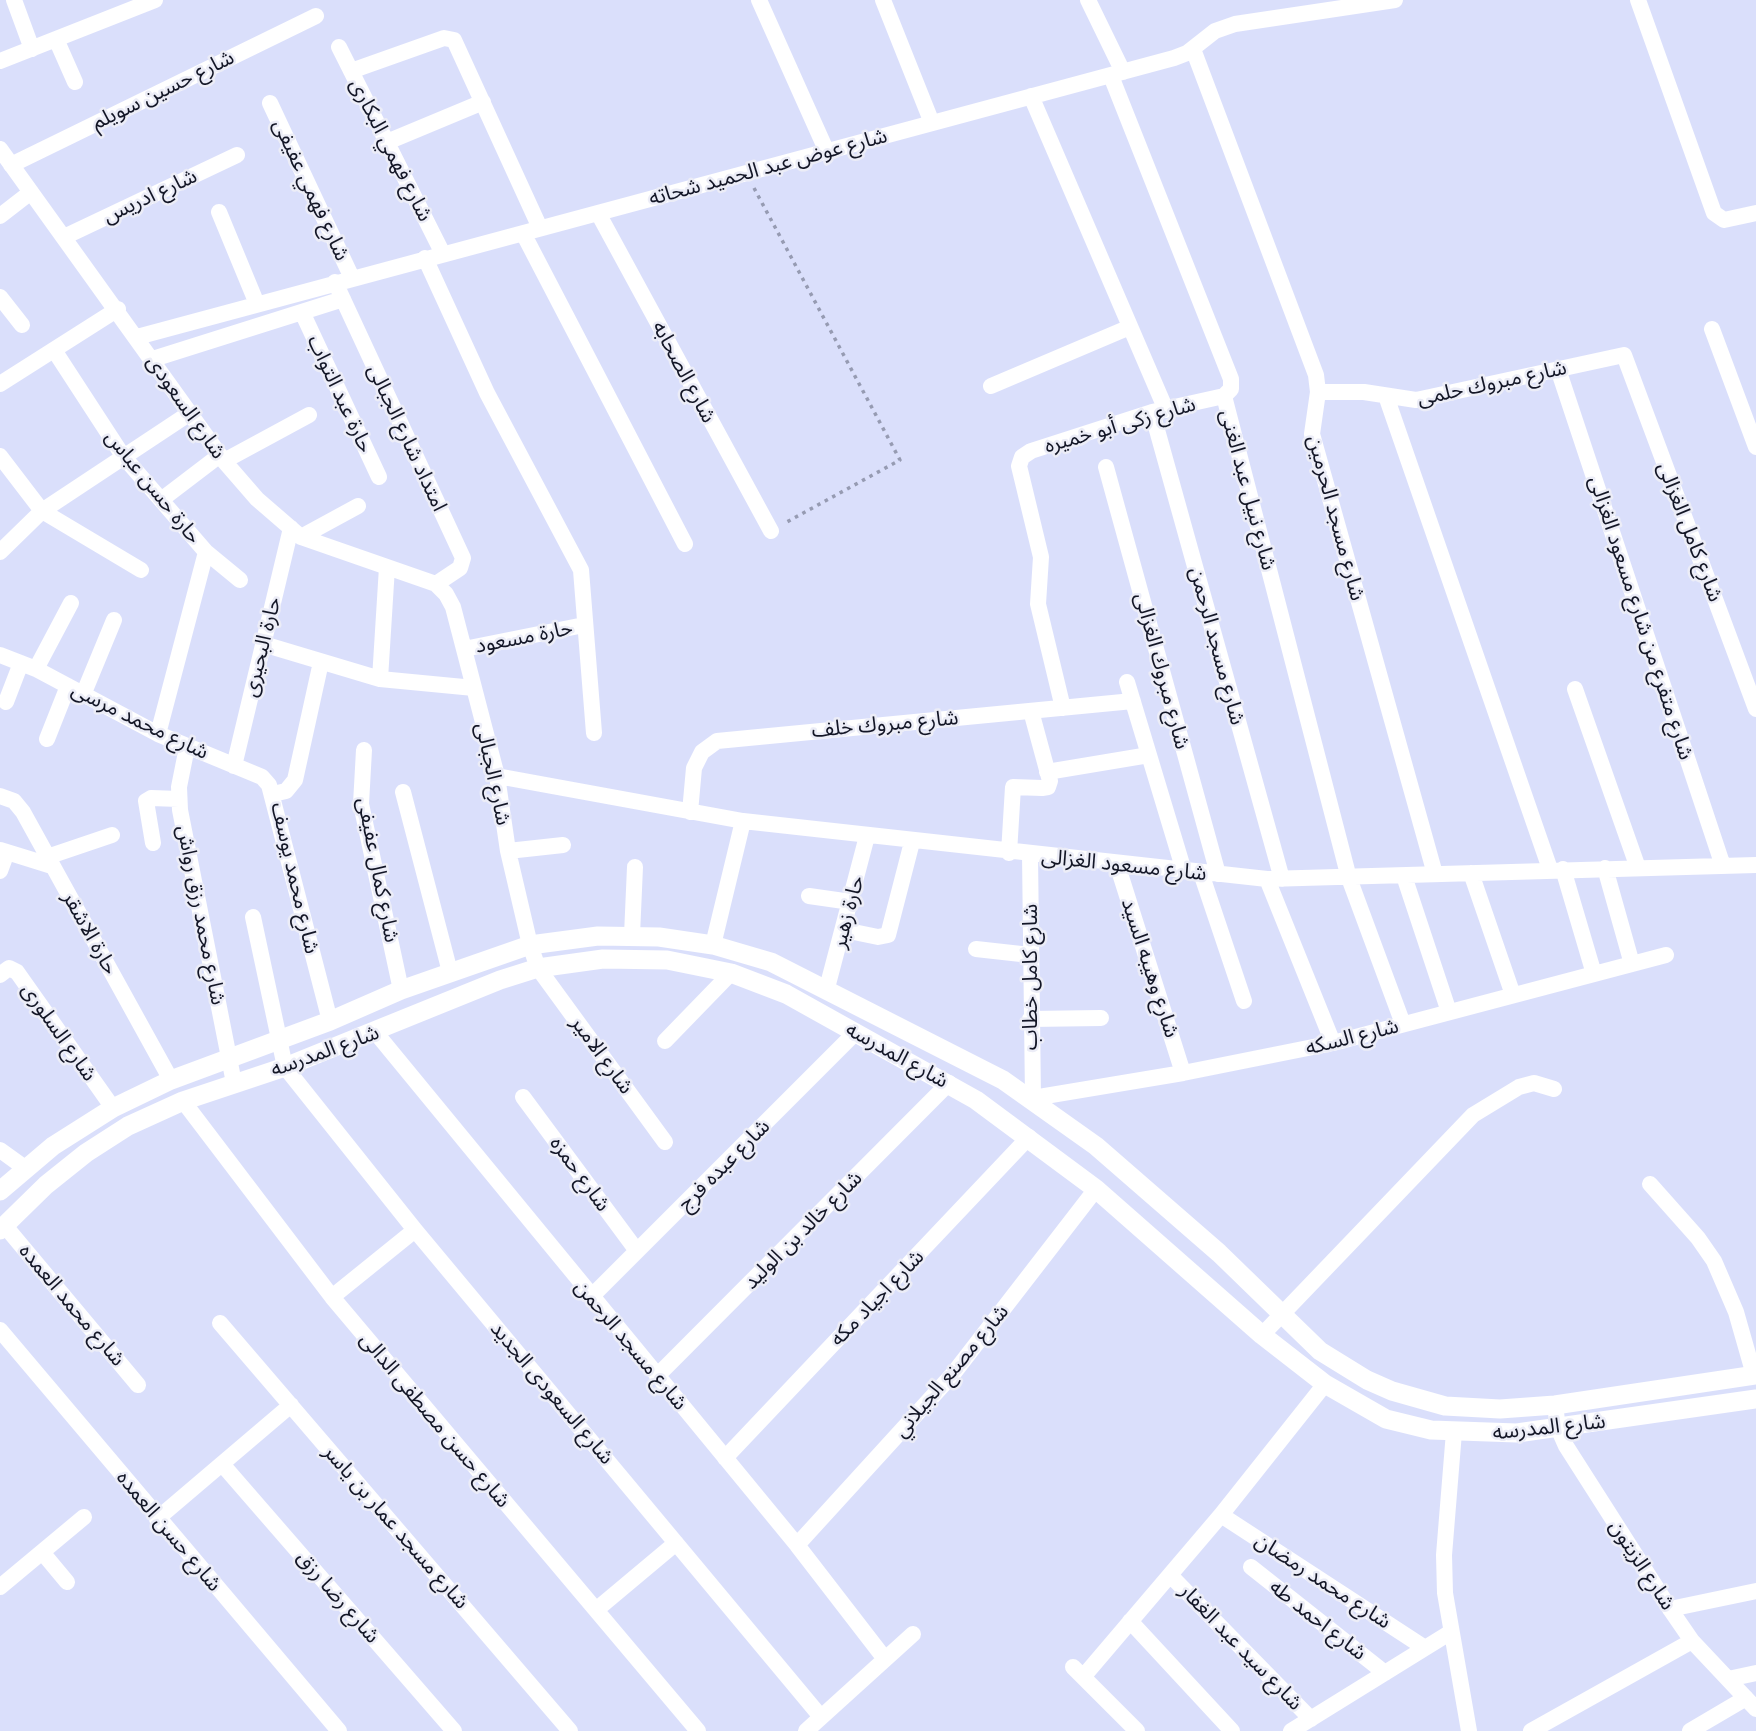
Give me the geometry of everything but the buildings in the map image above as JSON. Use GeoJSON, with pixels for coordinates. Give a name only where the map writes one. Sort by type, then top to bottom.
{"type":"FeatureCollection","features":[{"type":"Feature","properties":{"kind":"street"},"geometry":{"type":"LineString","coordinates":[[0,2],[6,0]]}},
{"type":"Feature","properties":{"kind":"street"},"geometry":{"type":"LineString","coordinates":[[14,0],[32,49]]}},
{"type":"Feature","properties":{"kind":"street"},"geometry":{"type":"LineString","coordinates":[[0,61],[155,0]]}},
{"type":"Feature","properties":{"kind":"street"},"geometry":{"type":"LineString","coordinates":[[760,0],[827,152]]}},
{"type":"Feature","properties":{"kind":"street"},"geometry":{"type":"LineString","coordinates":[[883,0],[932,123]]}},
{"type":"Feature","properties":{"kind":"street","name":"شارع نبيل عبد الغنى"},"geometry":{"type":"LineString","coordinates":[[1088,0],[1231,379],[1231,389],[1224,397],[1349,878],[1403,1024]]}},
{"type":"Feature","properties":{"kind":"street","name":"شارع عوض عبد الحميد شحاته"},"geometry":{"type":"LineString","coordinates":[[137,337],[1117,74],[1180,56],[1215,31],[1235,24],[1395,0]]}},
{"type":"Feature","properties":{"kind":"street"},"geometry":{"type":"LineString","coordinates":[[1638,0],[1714,214],[1724,220],[1756,213]]}},
{"type":"Feature","properties":{"kind":"street","name":"شارع حسين سويلم"},"geometry":{"type":"LineString","coordinates":[[11,165],[316,16]]}},
{"type":"Feature","properties":{"kind":"street"},"geometry":{"type":"LineString","coordinates":[[351,71],[444,38],[454,40],[540,228]]}},
{"type":"Feature","properties":{"kind":"street"},"geometry":{"type":"LineString","coordinates":[[56,39],[75,82]]}},
{"type":"Feature","properties":{"kind":"street","name":"شارع فهمي البكارى"},"geometry":{"type":"LineString","coordinates":[[339,47],[443,254]]}},
{"type":"Feature","properties":{"kind":"street","name":"شارع مسجد الحرمين"},"geometry":{"type":"LineString","coordinates":[[1193,49],[1315,374],[1318,392],[1311,434],[1435,874]]}},
{"type":"Feature","properties":{"kind":"street","name":"شارع مسجد الرحمن"},"geometry":{"type":"LineString","coordinates":[[1031,96],[1130,327],[1159,411],[1275,879],[1333,1043]]}},
{"type":"Feature","properties":{"kind":"street"},"geometry":{"type":"LineString","coordinates":[[387,142],[483,102]]}},
{"type":"Feature","properties":{"kind":"street","name":"شارع فهمي عفيفى"},"geometry":{"type":"LineString","coordinates":[[270,103],[352,278]]}},
{"type":"Feature","properties":{"kind":"street","name":"شارع السعودى"},"geometry":{"type":"LineString","coordinates":[[0,149],[118,309],[222,458],[257,499],[296,532],[436,584]]}},
{"type":"Feature","properties":{"kind":"street","name":"شارع ادريس"},"geometry":{"type":"LineString","coordinates":[[64,237],[237,155]]}},
{"type":"Feature","properties":{"kind":"street"},"geometry":{"type":"LineString","coordinates":[[0,216],[31,192]]}},
{"type":"Feature","properties":{"kind":"street"},"geometry":{"type":"LineString","coordinates":[[219,212],[251,306],[252,327]]}},
{"type":"Feature","properties":{"kind":"street","name":"شارع الصحابه"},"geometry":{"type":"LineString","coordinates":[[598,213],[771,531]]}},
{"type":"Feature","properties":{"kind":"street"},"geometry":{"type":"LineString","coordinates":[[523,233],[685,544]]}},
{"type":"Feature","properties":{"kind":"street"},"geometry":{"type":"LineString","coordinates":[[425,258],[487,393],[581,570],[594,733]]}},
{"type":"Feature","properties":{"kind":"street","name":"امتداد شارع الجبالى"},"geometry":{"type":"LineString","coordinates":[[335,282],[463,558],[460,568],[436,584]]}},
{"type":"Feature","properties":{"kind":"street"},"geometry":{"type":"LineString","coordinates":[[0,297],[22,325]]}},
{"type":"Feature","properties":{"kind":"street"},"geometry":{"type":"LineString","coordinates":[[153,359],[343,299]]}},
{"type":"Feature","properties":{"kind":"street"},"geometry":{"type":"LineString","coordinates":[[0,384],[118,309]]}},
{"type":"Feature","properties":{"kind":"street","name":"حارة عبد التواب"},"geometry":{"type":"LineString","coordinates":[[302,312],[379,477]]}},
{"type":"Feature","properties":{"kind":"street"},"geometry":{"type":"LineString","coordinates":[[991,386],[1130,327]]}},
{"type":"Feature","properties":{"kind":"street"},"geometry":{"type":"LineString","coordinates":[[1712,329],[1756,447]]}},
{"type":"Feature","properties":{"kind":"street","name":"حارة حسن عباس"},"geometry":{"type":"LineString","coordinates":[[54,350],[123,456],[206,552],[240,580]]}},
{"type":"Feature","properties":{"kind":"street","name":"شارع مبروك حلمى"},"geometry":{"type":"LineString","coordinates":[[1318,392],[1364,392],[1416,400],[1624,355]]}},
{"type":"Feature","properties":{"kind":"street","name":"شارع كامل الغزالى"},"geometry":{"type":"LineString","coordinates":[[1624,355],[1756,709]]}},
{"type":"Feature","properties":{"kind":"street","name":"شارع متفرع من شارع مسعود الغزالى"},"geometry":{"type":"LineString","coordinates":[[1558,369],[1723,866]]}},
{"type":"Feature","properties":{"kind":"street","name":"شارع زكى أبو خميره"},"geometry":{"type":"LineString","coordinates":[[1063,708],[1038,604],[1041,557],[1019,466],[1022,457],[1031,451],[1159,411],[1224,397]]}},
{"type":"Feature","properties":{"kind":"street"},"geometry":{"type":"LineString","coordinates":[[1387,397],[1594,974]]}},
{"type":"Feature","properties":{"kind":"street"},"geometry":{"type":"LineString","coordinates":[[0,552],[42,511],[190,412]]}},
{"type":"Feature","properties":{"kind":"street"},"geometry":{"type":"LineString","coordinates":[[162,500],[222,458],[309,415]]}},
{"type":"Feature","properties":{"kind":"street"},"geometry":{"type":"LineString","coordinates":[[0,456],[42,511],[141,570]]}},
{"type":"Feature","properties":{"kind":"street","name":"شارع مبروك الغزالى"},"geometry":{"type":"LineString","coordinates":[[1106,467],[1218,874]]}},
{"type":"Feature","properties":{"kind":"street"},"geometry":{"type":"LineString","coordinates":[[296,532],[358,506]]}},
{"type":"Feature","properties":{"kind":"street","name":"حارة البحيرى"},"geometry":{"type":"LineString","coordinates":[[234,766],[263,644],[296,532]]}},
{"type":"Feature","properties":{"kind":"street"},"geometry":{"type":"LineString","coordinates":[[158,734],[206,552]]}},
{"type":"Feature","properties":{"kind":"street"},"geometry":{"type":"LineString","coordinates":[[380,679],[387,567]]}},
{"type":"Feature","properties":{"kind":"street","name":"شارع الجبالى"},"geometry":{"type":"LineString","coordinates":[[436,584],[453,607],[497,776],[508,851],[538,968]]}},
{"type":"Feature","properties":{"kind":"street"},"geometry":{"type":"LineString","coordinates":[[36,669],[71,603]]}},
{"type":"Feature","properties":{"kind":"street"},"geometry":{"type":"LineString","coordinates":[[83,695],[114,620]]}},
{"type":"Feature","properties":{"kind":"street","name":"حارة مسعود"},"geometry":{"type":"LineString","coordinates":[[464,649],[584,625]]}},
{"type":"Feature","properties":{"kind":"street"},"geometry":{"type":"LineString","coordinates":[[263,644],[380,679],[474,688]]}},
{"type":"Feature","properties":{"kind":"street","name":"شارع محمد مرسى"},"geometry":{"type":"LineString","coordinates":[[0,655],[36,669],[158,734],[261,777],[273,794]]}},
{"type":"Feature","properties":{"kind":"street","name":"شارع محمد يوسف"},"geometry":{"type":"LineString","coordinates":[[321,662],[295,780],[286,791],[273,794],[330,1021]]}},
{"type":"Feature","properties":{"kind":"street"},"geometry":{"type":"LineString","coordinates":[[6,702],[21,663]]}},
{"type":"Feature","properties":{"kind":"street"},"geometry":{"type":"LineString","coordinates":[[1127,682],[1184,871]]}},
{"type":"Feature","properties":{"kind":"street"},"geometry":{"type":"LineString","coordinates":[[47,739],[68,686]]}},
{"type":"Feature","properties":{"kind":"street"},"geometry":{"type":"LineString","coordinates":[[1575,689],[1638,868]]}},
{"type":"Feature","properties":{"kind":"street","name":"شارع مبروك خلف"},"geometry":{"type":"LineString","coordinates":[[690,812],[694,768],[702,751],[717,741],[1133,701]]}},
{"type":"Feature","properties":{"kind":"street"},"geometry":{"type":"LineString","coordinates":[[1009,853],[1011,792],[1019,786],[1048,787],[1047,772],[1031,710]]}},
{"type":"Feature","properties":{"kind":"street","name":"شارع محمد رزق رواش"},"geometry":{"type":"LineString","coordinates":[[187,747],[178,799],[234,1083]]}},
{"type":"Feature","properties":{"kind":"street","name":"شارع كمال عفيفى"},"geometry":{"type":"LineString","coordinates":[[364,750],[361,804],[401,990]]}},
{"type":"Feature","properties":{"kind":"street"},"geometry":{"type":"LineString","coordinates":[[1047,772],[1149,755]]}},
{"type":"Feature","properties":{"kind":"street","name":"شارع مسعود الغزالى"},"geometry":{"type":"LineString","coordinates":[[497,776],[743,821],[1009,853],[1275,879],[1756,865]]}},
{"type":"Feature","properties":{"kind":"street"},"geometry":{"type":"LineString","coordinates":[[403,792],[450,972]]}},
{"type":"Feature","properties":{"kind":"street","name":"حارة الاشقر"},"geometry":{"type":"LineString","coordinates":[[0,796],[14,801],[23,812],[171,1080]]}},
{"type":"Feature","properties":{"kind":"street"},"geometry":{"type":"LineString","coordinates":[[153,843],[145,801],[151,798],[178,799]]}},
{"type":"Feature","properties":{"kind":"street"},"geometry":{"type":"LineString","coordinates":[[713,945],[743,821]]}},
{"type":"Feature","properties":{"kind":"street"},"geometry":{"type":"LineString","coordinates":[[0,871],[3,851],[50,862],[112,835]]}},
{"type":"Feature","properties":{"kind":"street","name":"حارة زهير"},"geometry":{"type":"LineString","coordinates":[[827,988],[867,836]]}},
{"type":"Feature","properties":{"kind":"street"},"geometry":{"type":"LineString","coordinates":[[844,930],[878,937],[888,935],[912,842]]}},
{"type":"Feature","properties":{"kind":"street"},"geometry":{"type":"LineString","coordinates":[[508,851],[563,845]]}},
{"type":"Feature","properties":{"kind":"street","name":"شارع كامل خطاب"},"geometry":{"type":"LineString","coordinates":[[1030,855],[1033,1098]]}},
{"type":"Feature","properties":{"kind":"street","name":"شارع وهيبه السيد"},"geometry":{"type":"LineString","coordinates":[[1117,864],[1183,1073]]}},
{"type":"Feature","properties":{"kind":"street"},"geometry":{"type":"LineString","coordinates":[[632,935],[635,867]]}},
{"type":"Feature","properties":{"kind":"street"},"geometry":{"type":"LineString","coordinates":[[1605,868],[1632,964]]}},
{"type":"Feature","properties":{"kind":"street"},"geometry":{"type":"LineString","coordinates":[[1201,873],[1244,1001]]}},
{"type":"Feature","properties":{"kind":"street"},"geometry":{"type":"LineString","coordinates":[[1471,873],[1513,995]]}},
{"type":"Feature","properties":{"kind":"street"},"geometry":{"type":"LineString","coordinates":[[1404,876],[1449,1012]]}},
{"type":"Feature","properties":{"kind":"street"},"geometry":{"type":"LineString","coordinates":[[809,896],[851,902]]}},
{"type":"Feature","properties":{"kind":"street"},"geometry":{"type":"LineString","coordinates":[[253,917],[285,1067]]}},
{"type":"Feature","properties":{"kind":"street","name":"شارع المدرسه"},"geometry":{"type":"LineString","coordinates":[[0,1191],[25,1168],[113,1108],[171,1080],[330,1021],[401,990],[530,945],[598,936],[632,935],[713,945],[771,962],[973,1062],[1033,1098],[1096,1146],[1320,1351],[1343,1367],[1405,1395],[1473,1409],[1555,1405],[1755,1375]]}},
{"type":"Feature","properties":{"kind":"street"},"geometry":{"type":"LineString","coordinates":[[976,949],[1030,955]]}},
{"type":"Feature","properties":{"kind":"street","name":"شارع السكه"},"geometry":{"type":"LineString","coordinates":[[1033,1098],[1183,1073],[1333,1043],[1666,955]]}},
{"type":"Feature","properties":{"kind":"street","name":"شارع المدرسه"},"geometry":{"type":"LineString","coordinates":[[2,1228],[86,1153],[128,1126],[183,1101],[285,1067],[491,984],[538,968],[592,960],[635,958],[700,965],[731,973],[786,994],[949,1083],[1029,1137],[1096,1189],[1262,1335],[1325,1384],[1386,1419],[1431,1430],[1506,1434],[1756,1399]]}},
{"type":"Feature","properties":{"kind":"street","name":"شارع السلورى"},"geometry":{"type":"LineString","coordinates":[[0,975],[9,968],[17,972],[113,1108]]}},
{"type":"Feature","properties":{"kind":"street","name":"شارع الامير"},"geometry":{"type":"LineString","coordinates":[[538,968],[665,1142]]}},
{"type":"Feature","properties":{"kind":"street"},"geometry":{"type":"LineString","coordinates":[[665,1041],[731,973]]}},
{"type":"Feature","properties":{"kind":"street"},"geometry":{"type":"LineString","coordinates":[[1030,1019],[1101,1018]]}},
{"type":"Feature","properties":{"kind":"street","name":"شارع مسجد الرحمن"},"geometry":{"type":"LineString","coordinates":[[376,1032],[797,1545],[885,1659]]}},
{"type":"Feature","properties":{"kind":"street","name":"شارع عبده فرج"},"geometry":{"type":"LineString","coordinates":[[591,1297],[856,1032]]}},
{"type":"Feature","properties":{"kind":"street","name":"شارع السعودى الجديد"},"geometry":{"type":"LineString","coordinates":[[285,1067],[415,1230],[821,1717]]}},
{"type":"Feature","properties":{"kind":"street","name":"شارع خالد بن الوليد"},"geometry":{"type":"LineString","coordinates":[[657,1376],[949,1083]]}},
{"type":"Feature","properties":{"kind":"street"},"geometry":{"type":"LineString","coordinates":[[1262,1335],[1473,1115],[1519,1087],[1534,1083],[1554,1089]]}},
{"type":"Feature","properties":{"kind":"street","name":"شارع حمزه"},"geometry":{"type":"LineString","coordinates":[[523,1097],[637,1251]]}},
{"type":"Feature","properties":{"kind":"street","name":"شارع حسن مصطفى الدالى"},"geometry":{"type":"LineString","coordinates":[[183,1101],[332,1297],[698,1731]]}},
{"type":"Feature","properties":{"kind":"street","name":"شارع اجياد مكه"},"geometry":{"type":"LineString","coordinates":[[725,1458],[1029,1137]]}},
{"type":"Feature","properties":{"kind":"street"},"geometry":{"type":"LineString","coordinates":[[0,1150],[25,1168]]}},
{"type":"Feature","properties":{"kind":"street"},"geometry":{"type":"LineString","coordinates":[[1650,1184],[1698,1238],[1714,1261],[1737,1312],[1755,1375]]}},
{"type":"Feature","properties":{"kind":"street","name":"شارع مصنع الجيلاني"},"geometry":{"type":"LineString","coordinates":[[797,1545],[953,1374],[1096,1189]]}},
{"type":"Feature","properties":{"kind":"street","name":"شارع محمد العمده"},"geometry":{"type":"LineString","coordinates":[[2,1228],[138,1385]]}},
{"type":"Feature","properties":{"kind":"street"},"geometry":{"type":"LineString","coordinates":[[332,1297],[415,1230]]}},
{"type":"Feature","properties":{"kind":"street","name":"شارع مسجد عمار بن ياسر"},"geometry":{"type":"LineString","coordinates":[[220,1323],[570,1731]]}},
{"type":"Feature","properties":{"kind":"street","name":"شارع حسن العمده"},"geometry":{"type":"LineString","coordinates":[[0,1330],[339,1731]]}},
{"type":"Feature","properties":{"kind":"street"},"geometry":{"type":"LineString","coordinates":[[1137,1731],[1078,1672],[1130,1621],[1221,1515],[1325,1384]]}},
{"type":"Feature","properties":{"kind":"street"},"geometry":{"type":"LineString","coordinates":[[158,1519],[291,1405]]}},
{"type":"Feature","properties":{"kind":"street","name":"شارع الزيتون"},"geometry":{"type":"LineString","coordinates":[[1555,1405],[1558,1428],[1566,1447],[1670,1609],[1692,1641],[1751,1703]]}},
{"type":"Feature","properties":{"kind":"street"},"geometry":{"type":"LineString","coordinates":[[1454,1432],[1444,1555],[1445,1593],[1464,1729]]}},
{"type":"Feature","properties":{"kind":"street","name":"شارع رضا رزق"},"geometry":{"type":"LineString","coordinates":[[222,1464],[454,1731]]}},
{"type":"Feature","properties":{"kind":"street","name":"شارع محمد رمضان"},"geometry":{"type":"LineString","coordinates":[[1221,1515],[1425,1648]]}},
{"type":"Feature","properties":{"kind":"street"},"geometry":{"type":"LineString","coordinates":[[0,1587],[84,1517]]}},
{"type":"Feature","properties":{"kind":"street"},"geometry":{"type":"LineString","coordinates":[[596,1610],[676,1543]]}},
{"type":"Feature","properties":{"kind":"street"},"geometry":{"type":"LineString","coordinates":[[42,1552],[67,1582]]}},
{"type":"Feature","properties":{"kind":"street","name":"شارع احمد طه"},"geometry":{"type":"LineString","coordinates":[[1251,1567],[1385,1673]]}},
{"type":"Feature","properties":{"kind":"street","name":"شارع سيد عبد الغفار"},"geometry":{"type":"LineString","coordinates":[[1170,1574],[1311,1719]]}},
{"type":"Feature","properties":{"kind":"street"},"geometry":{"type":"LineString","coordinates":[[1670,1609],[1756,1591]]}},
{"type":"Feature","properties":{"kind":"street"},"geometry":{"type":"LineString","coordinates":[[1130,1621],[1232,1731]]}},
{"type":"Feature","properties":{"kind":"street"},"geometry":{"type":"LineString","coordinates":[[1291,1731],[1451,1632]]}},
{"type":"Feature","properties":{"kind":"street"},"geometry":{"type":"LineString","coordinates":[[806,1731],[913,1633]]}},
{"type":"Feature","properties":{"kind":"street"},"geometry":{"type":"LineString","coordinates":[[1531,1731],[1692,1641]]}},
{"type":"Feature","properties":{"kind":"street"},"geometry":{"type":"LineString","coordinates":[[1728,1679],[1756,1673]]}},
{"type":"Feature","properties":{"kind":"street"},"geometry":{"type":"LineString","coordinates":[[1690,1731],[1751,1703]]}},
{"type":"Feature","properties":{"kind":"path"},"geometry":{"type":"LineString","coordinates":[[746,173],[900,460],[771,531]]}}]}
